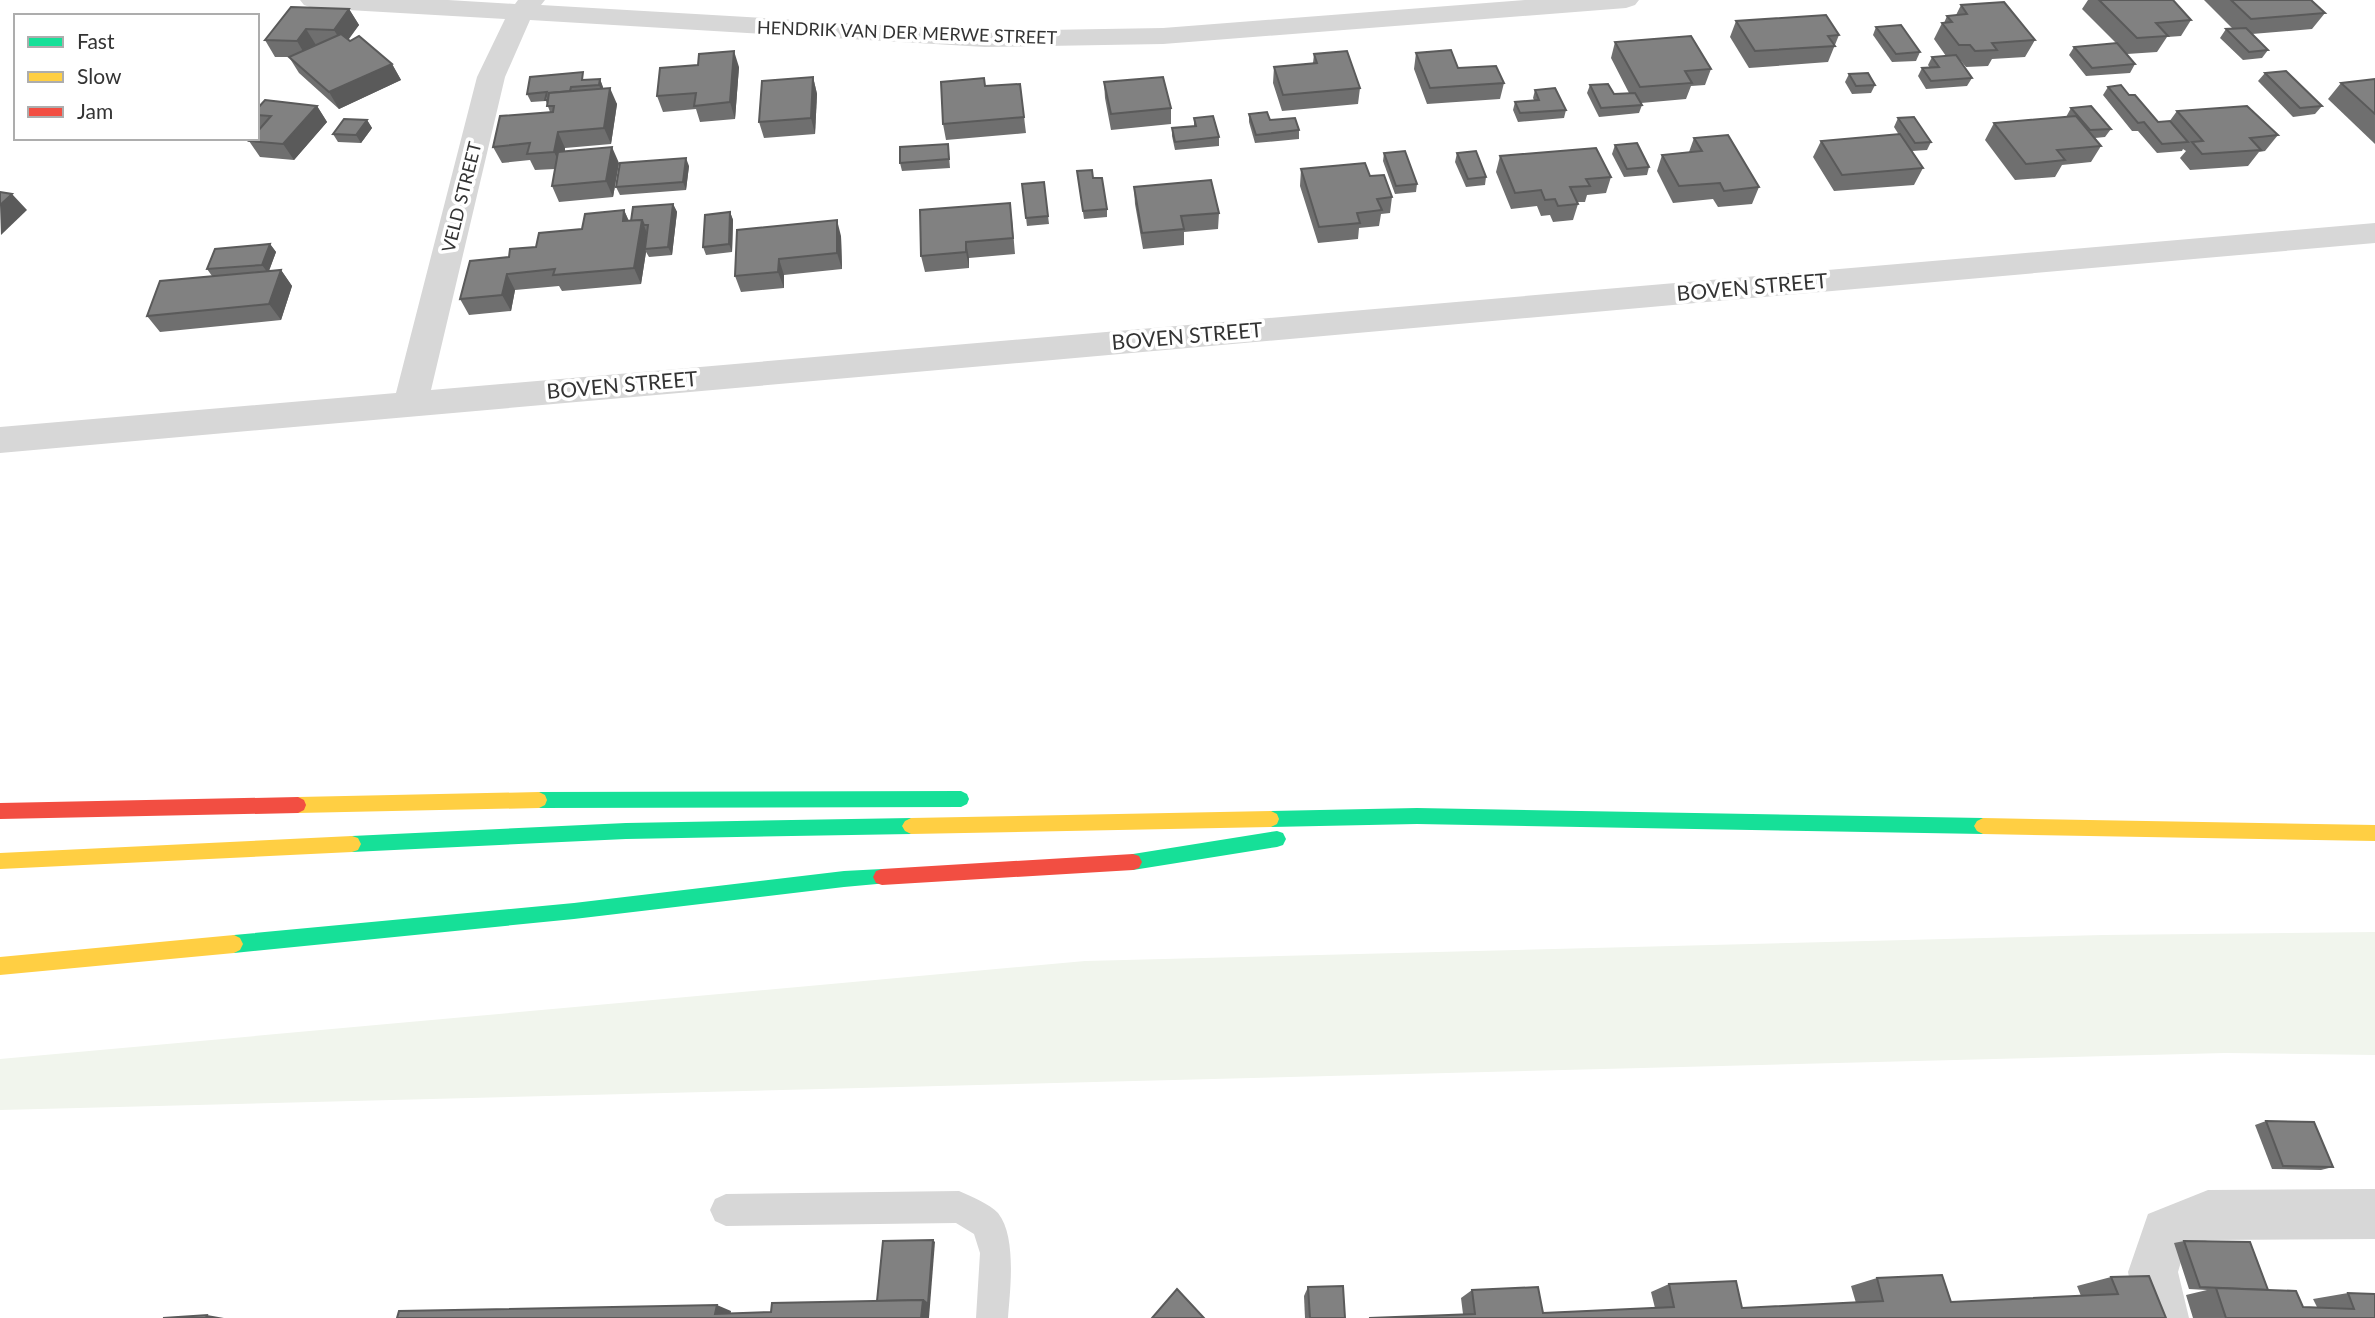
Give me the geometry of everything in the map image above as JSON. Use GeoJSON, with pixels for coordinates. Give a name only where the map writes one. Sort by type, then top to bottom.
{"type":"FeatureCollection","features":[{"type":"Feature","properties":{"kind":"highway"},"geometry":{"type":"LineString","coordinates":[[0,811],[536,800],[984,799]]}},
{"type":"Feature","properties":{"kind":"highway"},"geometry":{"type":"LineString","coordinates":[[1189,804],[1417,816],[2375,833]]}},
{"type":"Feature","properties":{"kind":"highway"},"geometry":{"type":"LineString","coordinates":[[0,861],[626,831],[1417,816]]}},
{"type":"Feature","properties":{"kind":"highway"},"geometry":{"type":"LineString","coordinates":[[0,966],[574,911],[844,879],[1115,865],[1417,816]]}},
{"type":"Feature","properties":{"kind":"street","name":"HENDRIK VAN DER MERWE STREET"},"geometry":{"type":"LineString","coordinates":[[313,0],[527,5],[985,39],[1163,36],[1626,0]]}},
{"type":"Feature","properties":{"kind":"street","name":"VELD STREET"},"geometry":{"type":"LineString","coordinates":[[411,402],[491,77],[506,40],[527,5]]}},
{"type":"Feature","properties":{"kind":"street","name":"BOVEN STREET"},"geometry":{"type":"LineString","coordinates":[[0,440],[411,402],[2375,233]]}},
{"type":"Feature","properties":{"kind":"street"},"geometry":{"type":"LineString","coordinates":[[2163,1318],[2153,1272],[2165,1231],[2208,1215],[2375,1214]]}},
{"type":"Feature","properties":{"kind":"lane"},"geometry":{"type":"LineString","coordinates":[[726,1210],[959,1207],[987,1224],[996,1252],[992,1318]]}},
{"type":"Feature","properties":{"kind":"shaded area"},"geometry":{"type":"Polygon","coordinates":[[[2375,932],[2375,1055],[2225,1053],[0,1110],[0,1059],[1085,961],[2103,935],[2375,932]]]}},
{"type":"Feature","properties":{"kind":"building"},"geometry":{"type":"Polygon","coordinates":[[[2099,0],[2173,0],[2191,20],[2156,23],[2168,36],[2137,38],[2099,0]]]}},
{"type":"Feature","properties":{"kind":"building"},"geometry":{"type":"Polygon","coordinates":[[[2231,0],[2311,0],[2325,13],[2251,19],[2231,0]]]}},
{"type":"Feature","properties":{"kind":"building"},"geometry":{"type":"Polygon","coordinates":[[[2004,2],[2035,40],[1992,43],[1997,50],[1975,51],[1970,45],[1959,45],[1942,23],[1952,22],[1947,16],[1967,14],[1961,5],[2004,2]]]}},
{"type":"Feature","properties":{"kind":"building"},"geometry":{"type":"Polygon","coordinates":[[[291,7],[349,9],[334,30],[306,29],[297,41],[265,40],[291,7]]]}},
{"type":"Feature","properties":{"kind":"building"},"geometry":{"type":"Polygon","coordinates":[[[1826,15],[1839,35],[1828,36],[1835,46],[1755,51],[1736,21],[1826,15]]]}},
{"type":"Feature","properties":{"kind":"building"},"geometry":{"type":"Polygon","coordinates":[[[1901,25],[1920,52],[1896,54],[1876,27],[1901,25]]]}},
{"type":"Feature","properties":{"kind":"building"},"geometry":{"type":"Polygon","coordinates":[[[2246,28],[2268,50],[2249,52],[2226,29],[2246,28]]]}},
{"type":"Feature","properties":{"kind":"building"},"geometry":{"type":"Polygon","coordinates":[[[341,34],[350,41],[359,36],[392,64],[329,92],[289,57],[341,34]]]}},
{"type":"Feature","properties":{"kind":"building"},"geometry":{"type":"Polygon","coordinates":[[[1691,36],[1711,69],[1685,71],[1692,83],[1640,87],[1615,42],[1691,36]]]}},
{"type":"Feature","properties":{"kind":"building"},"geometry":{"type":"Polygon","coordinates":[[[2117,43],[2135,64],[2092,68],[2074,47],[2117,43]]]}},
{"type":"Feature","properties":{"kind":"building"},"geometry":{"type":"Polygon","coordinates":[[[1451,50],[1458,68],[1496,66],[1504,83],[1430,88],[1416,53],[1451,50]]]}},
{"type":"Feature","properties":{"kind":"building"},"geometry":{"type":"Polygon","coordinates":[[[734,51],[730,102],[694,106],[696,93],[657,96],[660,68],[698,65],[699,54],[734,51]]]}},
{"type":"Feature","properties":{"kind":"building"},"geometry":{"type":"Polygon","coordinates":[[[1347,51],[1360,88],[1283,95],[1274,67],[1317,63],[1314,54],[1347,51]]]}},
{"type":"Feature","properties":{"kind":"building"},"geometry":{"type":"Polygon","coordinates":[[[1956,55],[1972,78],[1931,81],[1922,68],[1939,67],[1932,57],[1956,55]]]}},
{"type":"Feature","properties":{"kind":"building"},"geometry":{"type":"Polygon","coordinates":[[[2286,71],[2322,106],[2300,108],[2265,73],[2286,71]]]}},
{"type":"Feature","properties":{"kind":"building"},"geometry":{"type":"Polygon","coordinates":[[[583,72],[582,80],[600,79],[599,85],[571,87],[570,91],[549,93],[548,100],[545,100],[547,92],[527,94],[530,77],[583,72]]]}},
{"type":"Feature","properties":{"kind":"building"},"geometry":{"type":"Polygon","coordinates":[[[1868,73],[1875,85],[1856,86],[1849,74],[1868,73]]]}},
{"type":"Feature","properties":{"kind":"building"},"geometry":{"type":"Polygon","coordinates":[[[813,77],[811,118],[759,122],[762,81],[813,77]]]}},
{"type":"Feature","properties":{"kind":"building"},"geometry":{"type":"Polygon","coordinates":[[[1163,77],[1171,108],[1111,114],[1104,82],[1163,77]]]}},
{"type":"Feature","properties":{"kind":"building"},"geometry":{"type":"Polygon","coordinates":[[[984,78],[985,86],[1020,84],[1024,117],[943,124],[941,82],[984,78]]]}},
{"type":"Feature","properties":{"kind":"building"},"geometry":{"type":"Polygon","coordinates":[[[2375,79],[2375,114],[2341,83],[2375,79]]]}},
{"type":"Feature","properties":{"kind":"building"},"geometry":{"type":"Polygon","coordinates":[[[1608,84],[1614,94],[1635,93],[1642,105],[1601,108],[1590,85],[1608,84]]]}},
{"type":"Feature","properties":{"kind":"building"},"geometry":{"type":"Polygon","coordinates":[[[2121,85],[2129,95],[2135,95],[2158,122],[2170,121],[2188,142],[2162,144],[2144,122],[2138,123],[2108,87],[2121,85]]]}},
{"type":"Feature","properties":{"kind":"building"},"geometry":{"type":"Polygon","coordinates":[[[610,88],[604,128],[558,132],[554,152],[527,154],[530,143],[493,147],[500,116],[553,112],[554,106],[547,106],[549,93],[610,88]]]}},
{"type":"Feature","properties":{"kind":"building"},"geometry":{"type":"Polygon","coordinates":[[[1555,88],[1566,110],[1520,113],[1515,102],[1539,100],[1535,90],[1555,88]]]}},
{"type":"Feature","properties":{"kind":"building"},"geometry":{"type":"Polygon","coordinates":[[[265,100],[317,106],[283,144],[249,141],[259,140],[259,130],[271,116],[259,115],[259,107],[265,100]]]}},
{"type":"Feature","properties":{"kind":"building"},"geometry":{"type":"Polygon","coordinates":[[[2091,106],[2111,129],[2090,130],[2071,108],[2091,106]]]}},
{"type":"Feature","properties":{"kind":"building"},"geometry":{"type":"Polygon","coordinates":[[[2247,106],[2278,135],[2250,138],[2261,150],[2202,154],[2192,142],[2203,141],[2177,111],[2247,106]]]}},
{"type":"Feature","properties":{"kind":"building"},"geometry":{"type":"Polygon","coordinates":[[[1267,112],[1270,120],[1295,118],[1299,130],[1256,135],[1249,114],[1267,112]]]}},
{"type":"Feature","properties":{"kind":"building"},"geometry":{"type":"Polygon","coordinates":[[[1213,116],[1219,137],[1175,142],[1172,128],[1196,126],[1194,118],[1213,116]]]}},
{"type":"Feature","properties":{"kind":"building"},"geometry":{"type":"Polygon","coordinates":[[[2076,116],[2101,146],[2057,150],[2065,160],[2026,164],[1994,123],[2076,116]]]}},
{"type":"Feature","properties":{"kind":"building"},"geometry":{"type":"Polygon","coordinates":[[[1914,117],[1931,142],[1915,143],[1898,118],[1914,117]]]}},
{"type":"Feature","properties":{"kind":"building"},"geometry":{"type":"Polygon","coordinates":[[[344,119],[367,120],[356,135],[333,134],[344,119]]]}},
{"type":"Feature","properties":{"kind":"building"},"geometry":{"type":"Polygon","coordinates":[[[1900,134],[1923,168],[1842,175],[1821,141],[1900,134]]]}},
{"type":"Feature","properties":{"kind":"building"},"geometry":{"type":"Polygon","coordinates":[[[1728,135],[1759,187],[1724,191],[1720,183],[1679,186],[1662,155],[1702,151],[1694,138],[1728,135]]]}},
{"type":"Feature","properties":{"kind":"building"},"geometry":{"type":"Polygon","coordinates":[[[1637,143],[1649,167],[1627,169],[1615,145],[1637,143]]]}},
{"type":"Feature","properties":{"kind":"building"},"geometry":{"type":"Polygon","coordinates":[[[948,144],[949,159],[900,163],[900,147],[948,144]]]}},
{"type":"Feature","properties":{"kind":"building"},"geometry":{"type":"Polygon","coordinates":[[[612,147],[606,181],[552,186],[558,152],[612,147]]]}},
{"type":"Feature","properties":{"kind":"building"},"geometry":{"type":"Polygon","coordinates":[[[1596,148],[1611,177],[1586,179],[1590,186],[1570,187],[1578,204],[1558,206],[1555,199],[1545,200],[1541,190],[1515,193],[1500,156],[1596,148]]]}},
{"type":"Feature","properties":{"kind":"building"},"geometry":{"type":"Polygon","coordinates":[[[1405,151],[1417,184],[1396,186],[1384,153],[1405,151]]]}},
{"type":"Feature","properties":{"kind":"building"},"geometry":{"type":"Polygon","coordinates":[[[1476,151],[1486,177],[1468,179],[1457,153],[1476,151]]]}},
{"type":"Feature","properties":{"kind":"building"},"geometry":{"type":"Polygon","coordinates":[[[686,158],[683,182],[616,187],[620,163],[686,158]]]}},
{"type":"Feature","properties":{"kind":"building"},"geometry":{"type":"Polygon","coordinates":[[[1365,163],[1370,176],[1384,175],[1392,197],[1377,199],[1382,210],[1357,213],[1360,223],[1319,227],[1301,169],[1365,163]]]}},
{"type":"Feature","properties":{"kind":"building"},"geometry":{"type":"Polygon","coordinates":[[[1092,170],[1093,178],[1102,178],[1107,209],[1083,211],[1077,171],[1092,170]]]}},
{"type":"Feature","properties":{"kind":"building"},"geometry":{"type":"Polygon","coordinates":[[[1211,180],[1219,213],[1181,216],[1184,229],[1142,233],[1134,187],[1211,180]]]}},
{"type":"Feature","properties":{"kind":"building"},"geometry":{"type":"Polygon","coordinates":[[[1044,182],[1048,216],[1026,218],[1022,184],[1044,182]]]}},
{"type":"Feature","properties":{"kind":"building"},"geometry":{"type":"Polygon","coordinates":[[[0,192],[12,194],[0,205],[0,192]]]}},
{"type":"Feature","properties":{"kind":"building"},"geometry":{"type":"Polygon","coordinates":[[[1010,203],[1013,238],[966,242],[966,252],[921,256],[920,210],[1010,203]]]}},
{"type":"Feature","properties":{"kind":"building"},"geometry":{"type":"Polygon","coordinates":[[[673,204],[668,247],[645,249],[648,225],[644,225],[642,220],[631,221],[633,207],[673,204]]]}},
{"type":"Feature","properties":{"kind":"building"},"geometry":{"type":"Polygon","coordinates":[[[624,210],[623,221],[642,220],[634,268],[553,275],[555,269],[507,274],[502,295],[460,299],[470,261],[509,257],[510,249],[536,247],[539,233],[582,229],[585,214],[624,210]]]}},
{"type":"Feature","properties":{"kind":"building"},"geometry":{"type":"Polygon","coordinates":[[[730,212],[729,244],[703,247],[705,215],[730,212]]]}},
{"type":"Feature","properties":{"kind":"building"},"geometry":{"type":"Polygon","coordinates":[[[837,220],[837,253],[779,259],[778,272],[735,276],[737,230],[837,220]]]}},
{"type":"Feature","properties":{"kind":"building"},"geometry":{"type":"Polygon","coordinates":[[[270,244],[262,265],[207,269],[215,249],[270,244]]]}},
{"type":"Feature","properties":{"kind":"building"},"geometry":{"type":"Polygon","coordinates":[[[281,270],[269,304],[147,316],[160,281],[281,270]]]}},
{"type":"Feature","properties":{"kind":"building"},"geometry":{"type":"Polygon","coordinates":[[[2266,1121],[2314,1122],[2333,1167],[2283,1166],[2266,1121]]]}},
{"type":"Feature","properties":{"kind":"building"},"geometry":{"type":"Polygon","coordinates":[[[933,1240],[928,1304],[923,1300],[877,1301],[883,1241],[933,1240]]]}},
{"type":"Feature","properties":{"kind":"building"},"geometry":{"type":"Polygon","coordinates":[[[2184,1241],[2250,1242],[2268,1290],[2200,1287],[2184,1241]]]}},
{"type":"Feature","properties":{"kind":"building"},"geometry":{"type":"Polygon","coordinates":[[[1942,1275],[1951,1302],[2118,1294],[2111,1277],[2149,1276],[2166,1318],[1369,1318],[1475,1314],[1472,1290],[1538,1287],[1543,1313],[1674,1307],[1669,1284],[1736,1281],[1742,1308],[1883,1301],[1877,1278],[1942,1275]]]}},
{"type":"Feature","properties":{"kind":"building"},"geometry":{"type":"Polygon","coordinates":[[[1343,1286],[1345,1318],[1310,1318],[1308,1287],[1343,1286]]]}},
{"type":"Feature","properties":{"kind":"building"},"geometry":{"type":"Polygon","coordinates":[[[2216,1288],[2296,1291],[2303,1307],[2354,1309],[2348,1293],[2375,1294],[2375,1318],[2226,1318],[2216,1288]]]}},
{"type":"Feature","properties":{"kind":"building"},"geometry":{"type":"Polygon","coordinates":[[[1177,1289],[1204,1318],[1152,1318],[1177,1289]]]}},
{"type":"Feature","properties":{"kind":"building"},"geometry":{"type":"Polygon","coordinates":[[[923,1300],[921,1318],[397,1318],[399,1311],[717,1305],[715,1314],[771,1312],[772,1303],[923,1300]]]}},
{"type":"Feature","properties":{"kind":"building"},"geometry":{"type":"Polygon","coordinates":[[[207,1315],[206,1318],[163,1318],[207,1315]]]}},
{"type":"Feature","properties":{"kind":"traffic: fast"},"geometry":{"type":"LineString","coordinates":[[539,800],[961,799]]}},
{"type":"Feature","properties":{"kind":"traffic: fast"},"geometry":{"type":"LineString","coordinates":[[1271,819],[1417,816],[1983,826]]}},
{"type":"Feature","properties":{"kind":"traffic: fast"},"geometry":{"type":"LineString","coordinates":[[352,844],[626,831],[911,826]]}},
{"type":"Feature","properties":{"kind":"traffic: fast"},"geometry":{"type":"LineString","coordinates":[[1133,862],[1277,839]]}},
{"type":"Feature","properties":{"kind":"traffic: fast"},"geometry":{"type":"LineString","coordinates":[[234,944],[574,911],[844,879],[882,877]]}},
{"type":"Feature","properties":{"kind":"traffic: slow"},"geometry":{"type":"LineString","coordinates":[[298,805],[539,800]]}},
{"type":"Feature","properties":{"kind":"traffic: slow"},"geometry":{"type":"LineString","coordinates":[[911,826],[1271,819]]}},
{"type":"Feature","properties":{"kind":"traffic: slow"},"geometry":{"type":"LineString","coordinates":[[1983,826],[2375,833]]}},
{"type":"Feature","properties":{"kind":"traffic: slow"},"geometry":{"type":"LineString","coordinates":[[0,861],[352,844]]}},
{"type":"Feature","properties":{"kind":"traffic: slow"},"geometry":{"type":"LineString","coordinates":[[0,966],[234,944]]}},
{"type":"Feature","properties":{"kind":"traffic: jam"},"geometry":{"type":"LineString","coordinates":[[0,811],[298,805]]}},
{"type":"Feature","properties":{"kind":"traffic: jam"},"geometry":{"type":"LineString","coordinates":[[882,877],[1133,862]]}}]}
